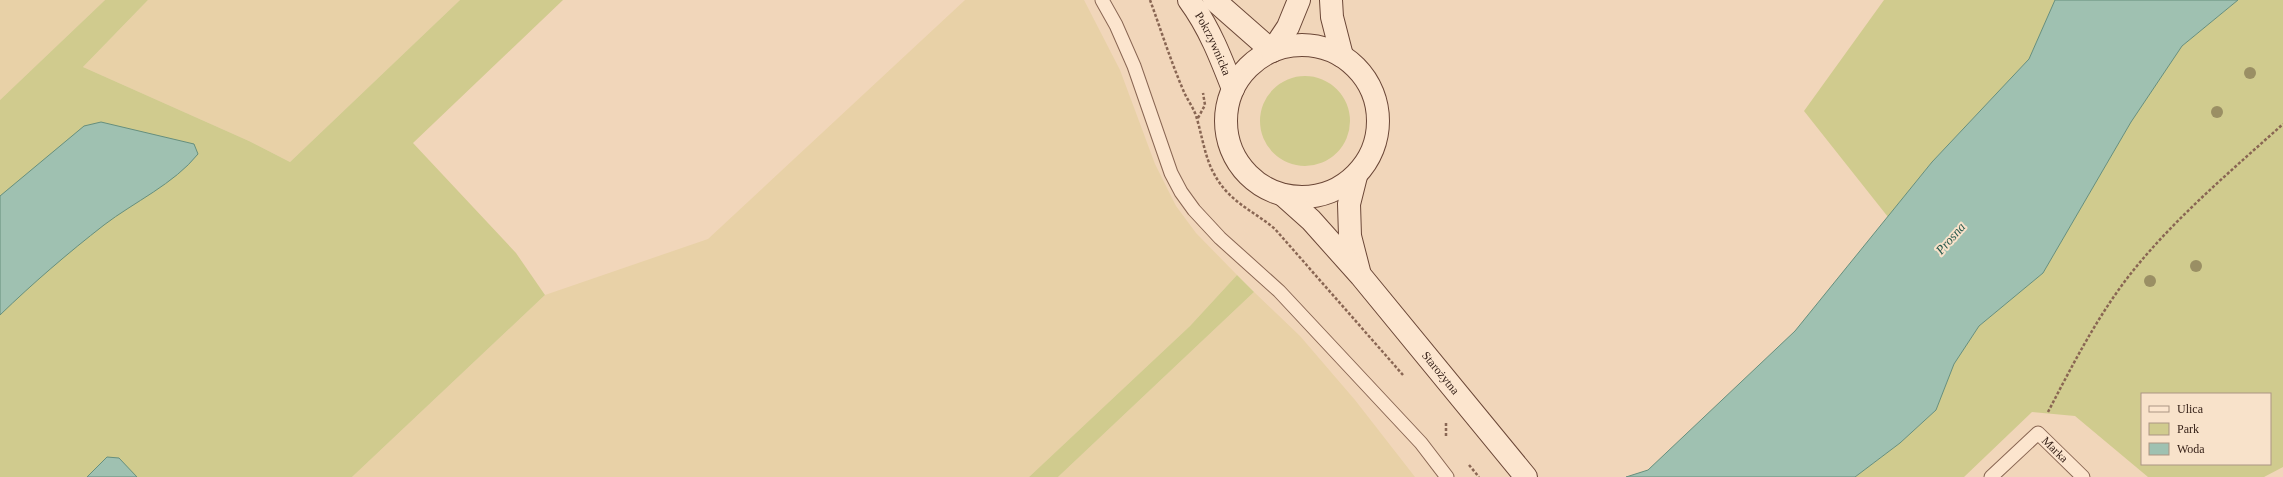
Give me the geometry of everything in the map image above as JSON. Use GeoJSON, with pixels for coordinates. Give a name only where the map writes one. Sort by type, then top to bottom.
{"type":"FeatureCollection","features":[{"type":"Feature","properties":{"kind":"street","name":"Pokrzywnicka"},"geometry":{"type":"LineString","coordinates":[[1189,0],[1200,14],[1219,50],[1233,89]]}},
{"type":"Feature","properties":{"kind":"street","name":"Pokrzywnicka"},"geometry":{"type":"LineString","coordinates":[[1214,0],[1272,51]]}},
{"type":"Feature","properties":{"kind":"street"},"geometry":{"type":"LineString","coordinates":[[1272,51],[1288,27],[1299,0]]}},
{"type":"Feature","properties":{"kind":"street"},"geometry":{"type":"LineString","coordinates":[[1331,0],[1332,17],[1342,56]]}},
{"type":"Feature","properties":{"kind":"street"},"geometry":{"type":"LineString","coordinates":[[1296,45],[1320,47],[1342,56],[1359,71],[1372,90],[1378,112],[1377,136],[1370,157],[1356,176],[1334,191],[1309,198],[1283,195],[1263,187],[1245,172],[1233,154],[1227,133],[1227,111],[1233,89],[1242,73],[1256,60],[1272,51],[1296,45]]}},
{"type":"Feature","properties":{"kind":"street","name":"Starożytna"},"geometry":{"type":"LineString","coordinates":[[1356,176],[1349,204],[1350,236],[1361,276]]}},
{"type":"Feature","properties":{"kind":"street","name":"Starożytna"},"geometry":{"type":"LineString","coordinates":[[1283,195],[1311,220],[1361,276],[1524,474]]}},
{"type":"Feature","properties":{"kind":"lane"},"geometry":{"type":"LineString","coordinates":[[1102,0],[1116,25],[1134,66],[1172,173],[1185,198],[1220,238],[1279,291],[1421,443],[1447,477]]}},
{"type":"Feature","properties":{"kind":"lane","name":"Marka"},"geometry":{"type":"LineString","coordinates":[[1991,477],[2038,433],[2083,477]]}},
{"type":"Feature","properties":{"kind":"path"},"geometry":{"type":"LineString","coordinates":[[1150,0],[1184,93],[1197,118],[1205,156],[1215,175],[1227,192],[1241,206],[1261,217],[1275,229],[1404,376]]}},
{"type":"Feature","properties":{"kind":"path"},"geometry":{"type":"LineString","coordinates":[[2038,433],[2090,333],[2132,272],[2187,212],[2283,124]]}},
{"type":"Feature","properties":{"kind":"path"},"geometry":{"type":"LineString","coordinates":[[1440,417],[1446,423]]}},
{"type":"Feature","properties":{"kind":"shaded area"},"geometry":{"type":"Polygon","coordinates":[[[0,0],[105,0],[0,100],[0,0]]]}},
{"type":"Feature","properties":{"kind":"shaded area"},"geometry":{"type":"Polygon","coordinates":[[[148,0],[460,0],[290,162],[249,141],[83,67],[148,0]]]}},
{"type":"Feature","properties":{"kind":"shaded area"},"geometry":{"type":"Polygon","coordinates":[[[965,0],[1084,0],[1120,70],[1155,164],[1176,206],[1196,233],[1237,275],[1190,326],[1029,477],[352,477],[545,295],[708,239],[965,0]]]}},
{"type":"Feature","properties":{"kind":"shaded area"},"geometry":{"type":"Polygon","coordinates":[[[1254,292],[1300,336],[1355,400],[1415,477],[1058,477],[1254,292]]]}},
{"type":"Feature","properties":{"kind":"green space"},"geometry":{"type":"Polygon","coordinates":[[[105,0],[148,0],[83,67],[249,141],[290,162],[460,0],[563,0],[413,143],[516,253],[545,295],[352,477],[0,477],[0,100],[105,0]]]}},
{"type":"Feature","properties":{"kind":"green space"},"geometry":{"type":"Polygon","coordinates":[[[1884,0],[2055,0],[2029,59],[1932,162],[1888,217],[1804,111],[1884,0]]]}},
{"type":"Feature","properties":{"kind":"green space"},"geometry":{"type":"Polygon","coordinates":[[[2238,0],[2283,0],[2283,467],[2264,477],[2148,477],[2075,416],[2032,412],[1964,477],[1855,477],[1900,443],[1936,410],[1954,364],[1979,326],[2043,273],[2131,122],[2182,46],[2238,0]]]}},
{"type":"Feature","properties":{"kind":"green space"},"geometry":{"type":"Polygon","coordinates":[[[1305,76],[1322,79],[1337,89],[1347,104],[1350,121],[1347,138],[1337,153],[1322,163],[1305,166],[1288,163],[1273,153],[1263,138],[1260,121],[1263,104],[1273,89],[1288,79],[1305,76]]]}},
{"type":"Feature","properties":{"kind":"green space"},"geometry":{"type":"Polygon","coordinates":[[[1237,275],[1254,292],[1058,477],[1029,477],[1190,326],[1237,275]]]}},
{"type":"Feature","properties":{"kind":"water","name":"Prosna"},"geometry":{"type":"Polygon","coordinates":[[[2055,0],[2238,0],[2182,46],[2131,122],[2043,273],[1979,326],[1954,364],[1936,410],[1900,443],[1855,477],[1626,477],[1648,470],[1795,331],[1932,162],[2029,59],[2055,0]]]}},
{"type":"Feature","properties":{"kind":"water"},"geometry":{"type":"Polygon","coordinates":[[[101,122],[194,144],[198,154],[166,184],[104,225],[77,246],[0,315],[0,196],[84,126],[101,122]]]}},
{"type":"Feature","properties":{"kind":"water"},"geometry":{"type":"Polygon","coordinates":[[[107,457],[119,458],[137,477],[87,477],[107,457]]]}}]}
